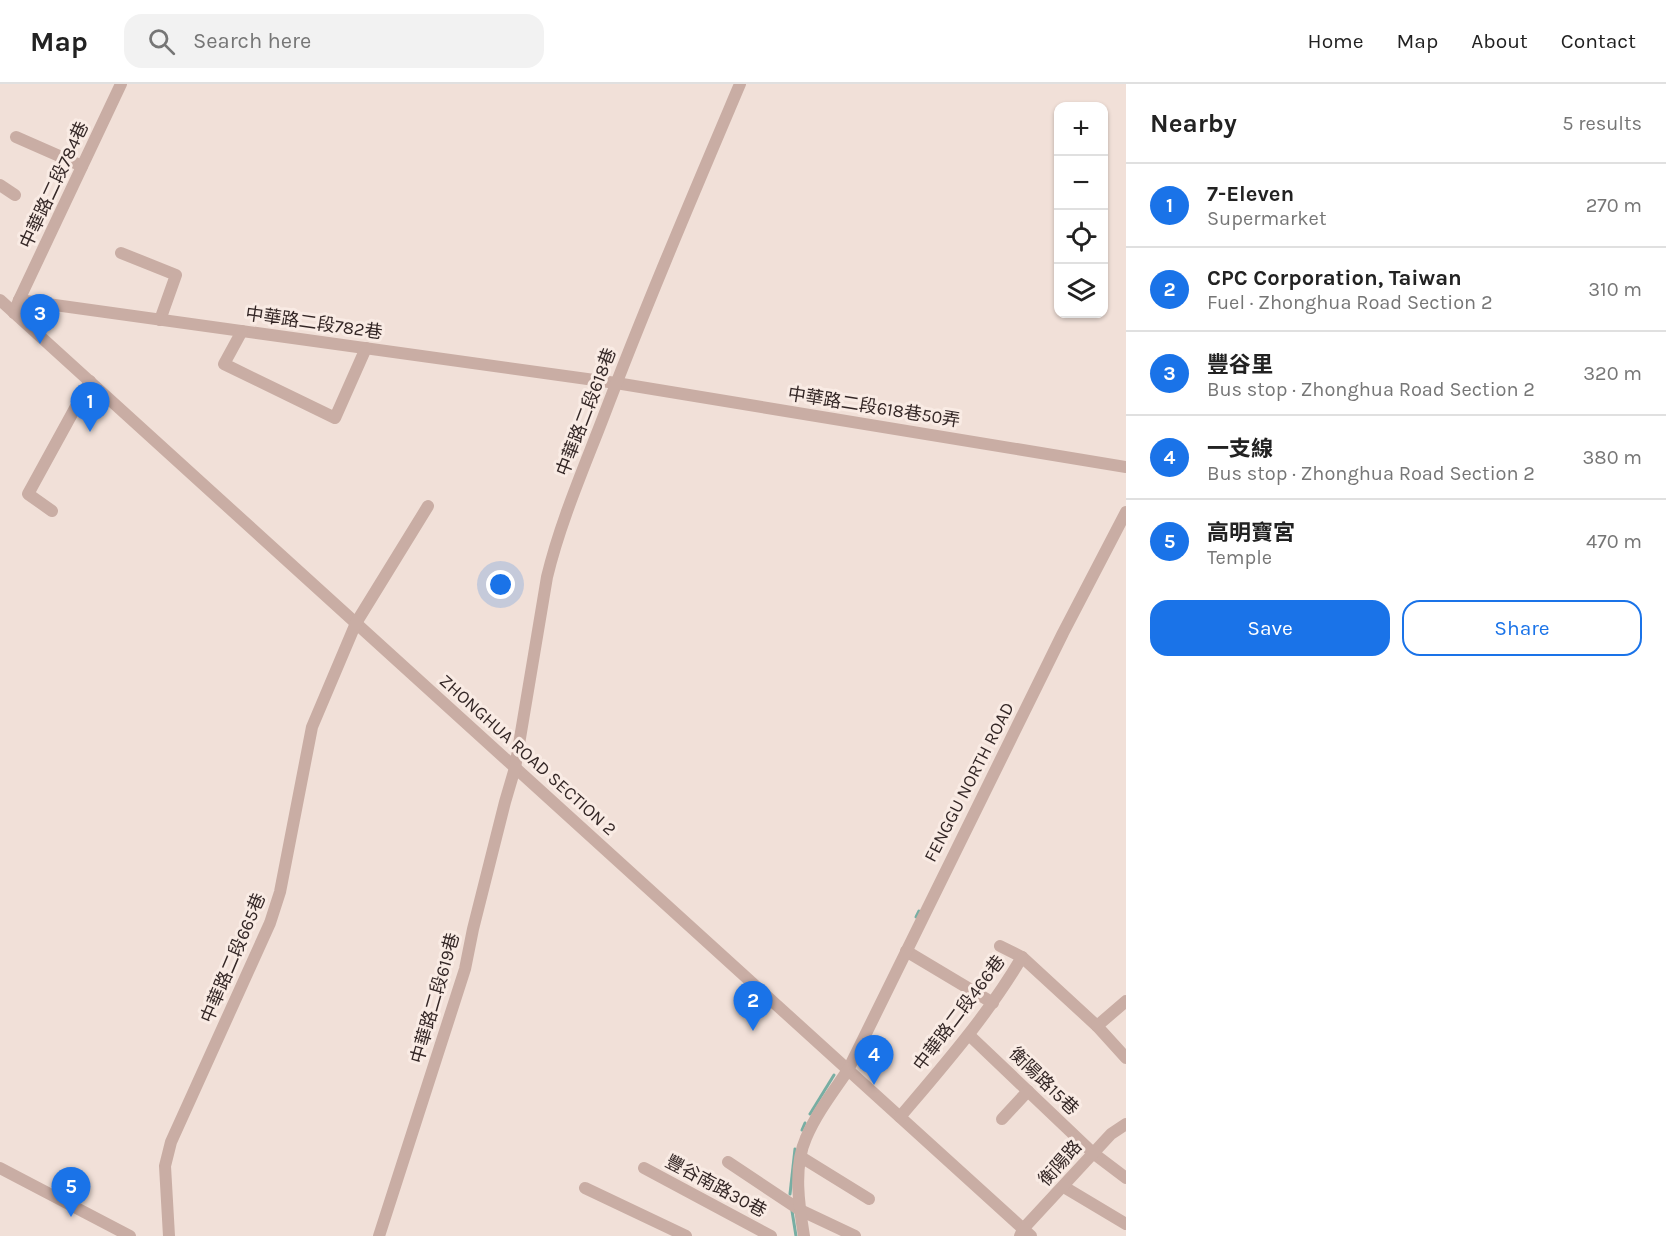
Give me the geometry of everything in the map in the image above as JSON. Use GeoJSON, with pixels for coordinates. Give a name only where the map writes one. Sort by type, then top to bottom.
{"type":"FeatureCollection","features":[{"type":"Feature","properties":{"kind":"street","name":"中華路二段784巷"},"geometry":{"type":"LineString","coordinates":[[19,300],[121,84]]}},
{"type":"Feature","properties":{"kind":"street","name":"中華路二段618巷"},"geometry":{"type":"LineString","coordinates":[[515,768],[554,547],[616,383],[740,84]]}},
{"type":"Feature","properties":{"kind":"street"},"geometry":{"type":"LineString","coordinates":[[16,137],[82,166]]}},
{"type":"Feature","properties":{"kind":"street"},"geometry":{"type":"LineString","coordinates":[[0,185],[15,195]]}},
{"type":"Feature","properties":{"kind":"street"},"geometry":{"type":"LineString","coordinates":[[121,253],[176,275],[160,320]]}},
{"type":"Feature","properties":{"kind":"street"},"geometry":{"type":"LineString","coordinates":[[14,313],[19,300]]}},
{"type":"Feature","properties":{"kind":"street","name":"中華路二段782巷"},"geometry":{"type":"LineString","coordinates":[[19,300],[616,383]]}},
{"type":"Feature","properties":{"kind":"street","name":"ZHONGHUA ROAD SECTION 2"},"geometry":{"type":"LineString","coordinates":[[1,304],[90,381],[900,1117],[1025,1234]]}},
{"type":"Feature","properties":{"kind":"street"},"geometry":{"type":"LineString","coordinates":[[242,331],[224,364],[335,418],[366,348]]}},
{"type":"Feature","properties":{"kind":"street"},"geometry":{"type":"LineString","coordinates":[[52,511],[28,494],[90,381]]}},
{"type":"Feature","properties":{"kind":"street","name":"中華路二段618巷50弄"},"geometry":{"type":"LineString","coordinates":[[616,383],[1126,467]]}},
{"type":"Feature","properties":{"kind":"street","name":"中華路二段665巷"},"geometry":{"type":"LineString","coordinates":[[169,1236],[165,1166],[171,1142],[270,923],[280,892],[312,727],[356,623],[428,506]]}},
{"type":"Feature","properties":{"kind":"street","name":"FENGGU NORTH ROAD"},"geometry":{"type":"LineString","coordinates":[[804,1236],[800,1210],[799,1167],[805,1139],[848,1070],[1063,633],[1126,512]]}},
{"type":"Feature","properties":{"kind":"street","name":"中華路二段619巷"},"geometry":{"type":"LineString","coordinates":[[379,1236],[465,969],[473,929],[515,768]]}},
{"type":"Feature","properties":{"kind":"street"},"geometry":{"type":"LineString","coordinates":[[1000,946],[1022,957],[1097,1026],[1126,1058]]}},
{"type":"Feature","properties":{"kind":"street"},"geometry":{"type":"LineString","coordinates":[[906,951],[993,1003]]}},
{"type":"Feature","properties":{"kind":"street","name":"中華路二段466巷"},"geometry":{"type":"LineString","coordinates":[[900,1117],[969,1035],[993,1003],[1022,957]]}},
{"type":"Feature","properties":{"kind":"street"},"geometry":{"type":"LineString","coordinates":[[1097,1026],[1126,1001]]}},
{"type":"Feature","properties":{"kind":"street","name":"衡陽路15巷"},"geometry":{"type":"LineString","coordinates":[[969,1035],[1093,1153],[1126,1178]]}},
{"type":"Feature","properties":{"kind":"street"},"geometry":{"type":"LineString","coordinates":[[1002,1119],[1028,1091]]}},
{"type":"Feature","properties":{"kind":"street","name":"衡陽路"},"geometry":{"type":"LineString","coordinates":[[1025,1234],[1093,1153],[1111,1134],[1126,1124]]}},
{"type":"Feature","properties":{"kind":"street"},"geometry":{"type":"LineString","coordinates":[[801,1157],[869,1199]]}},
{"type":"Feature","properties":{"kind":"street"},"geometry":{"type":"LineString","coordinates":[[728,1162],[800,1210],[855,1236]]}},
{"type":"Feature","properties":{"kind":"street"},"geometry":{"type":"LineString","coordinates":[[0,1168],[130,1236]]}},
{"type":"Feature","properties":{"kind":"street","name":"豐谷南路30巷"},"geometry":{"type":"LineString","coordinates":[[644,1168],[771,1236]]}},
{"type":"Feature","properties":{"kind":"street"},"geometry":{"type":"LineString","coordinates":[[1064,1187],[1126,1224]]}},
{"type":"Feature","properties":{"kind":"street"},"geometry":{"type":"LineString","coordinates":[[585,1188],[686,1236]]}},
{"type":"Feature","properties":{"kind":"waterway"},"geometry":{"type":"LineString","coordinates":[[916,917],[919,911]]}},
{"type":"Feature","properties":{"kind":"waterway"},"geometry":{"type":"LineString","coordinates":[[810,1114],[834,1075]]}},
{"type":"Feature","properties":{"kind":"waterway"},"geometry":{"type":"LineString","coordinates":[[802,1130],[805,1123]]}},
{"type":"Feature","properties":{"kind":"waterway"},"geometry":{"type":"LineString","coordinates":[[790,1194],[795,1149]]}},
{"type":"Feature","properties":{"kind":"waterway"},"geometry":{"type":"LineString","coordinates":[[792,1211],[796,1236]]}},
{"type":"Feature","properties":{"kind":"place","name":"豐谷里"},"geometry":{"type":"Point","coordinates":[40,344]}},
{"type":"Feature","properties":{"kind":"place","name":"7-Eleven"},"geometry":{"type":"Point","coordinates":[90,432]}},
{"type":"Feature","properties":{"kind":"place","name":"CPC Corporation, Taiwan"},"geometry":{"type":"Point","coordinates":[753,1031]}},
{"type":"Feature","properties":{"kind":"place","name":"一支線"},"geometry":{"type":"Point","coordinates":[874,1085]}},
{"type":"Feature","properties":{"kind":"place","name":"高明寶宮"},"geometry":{"type":"Point","coordinates":[71,1217]}}]}
